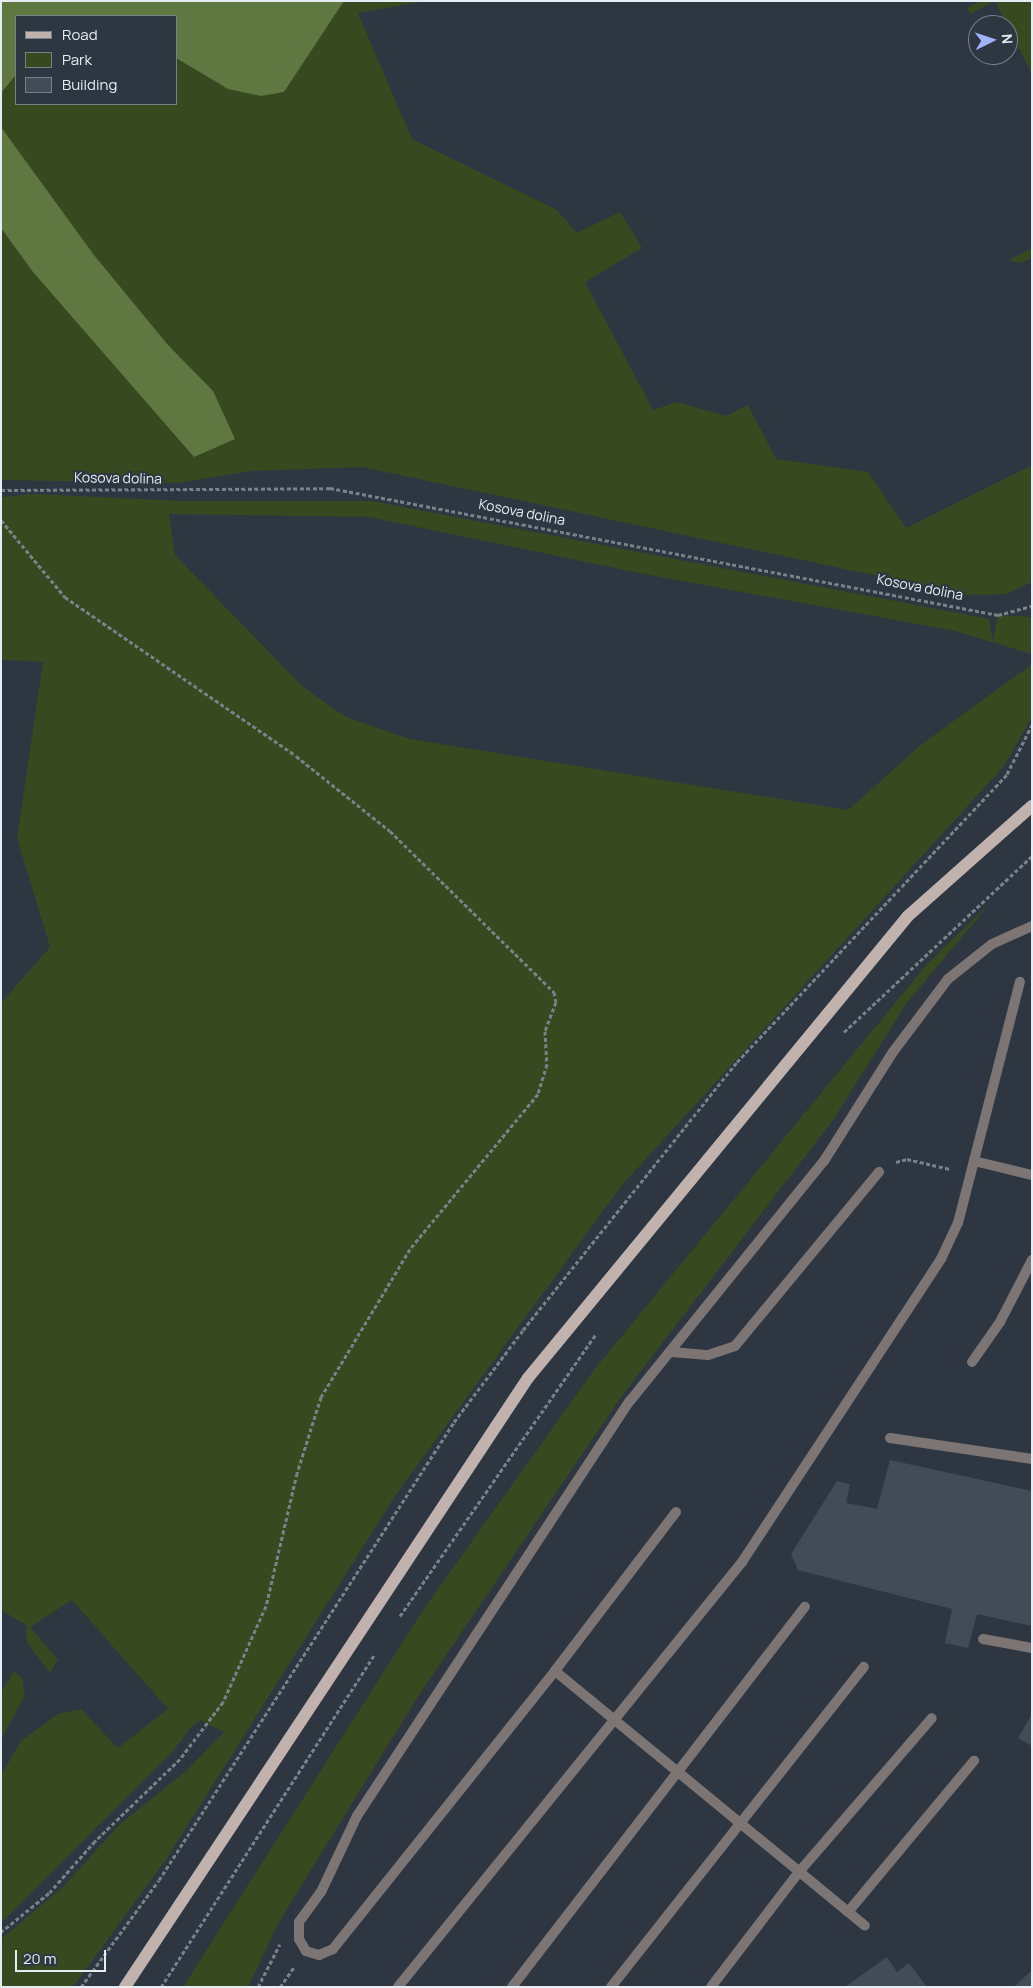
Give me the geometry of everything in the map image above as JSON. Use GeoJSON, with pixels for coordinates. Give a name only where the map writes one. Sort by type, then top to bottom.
{"type":"FeatureCollection","features":[{"type":"Feature","properties":{"kind":"main road"},"geometry":{"type":"LineString","coordinates":[[125,1987],[528,1378],[908,916],[1032,806]]}},
{"type":"Feature","properties":{"kind":"lane"},"geometry":{"type":"LineString","coordinates":[[676,1512],[555,1671],[333,1949],[320,1955],[306,1950],[300,1938],[299,1922],[321,1892],[357,1816],[630,1401],[672,1352],[824,1161],[882,1069],[948,979],[992,944],[1032,926]]}},
{"type":"Feature","properties":{"kind":"lane"},"geometry":{"type":"LineString","coordinates":[[398,1987],[742,1562],[900,1324],[958,1224],[1020,982]]}},
{"type":"Feature","properties":{"kind":"lane"},"geometry":{"type":"LineString","coordinates":[[974,1162],[1032,1175]]}},
{"type":"Feature","properties":{"kind":"lane"},"geometry":{"type":"LineString","coordinates":[[672,1352],[708,1355],[735,1346],[879,1172]]}},
{"type":"Feature","properties":{"kind":"lane"},"geometry":{"type":"LineString","coordinates":[[972,1362],[1000,1322],[1032,1260]]}},
{"type":"Feature","properties":{"kind":"lane"},"geometry":{"type":"LineString","coordinates":[[890,1438],[1032,1459]]}},
{"type":"Feature","properties":{"kind":"lane"},"geometry":{"type":"LineString","coordinates":[[512,1987],[804,1607]]}},
{"type":"Feature","properties":{"kind":"lane"},"geometry":{"type":"LineString","coordinates":[[983,1638],[1032,1648]]}},
{"type":"Feature","properties":{"kind":"lane"},"geometry":{"type":"LineString","coordinates":[[611,1987],[864,1667]]}},
{"type":"Feature","properties":{"kind":"lane"},"geometry":{"type":"LineString","coordinates":[[555,1671],[865,1926]]}},
{"type":"Feature","properties":{"kind":"lane"},"geometry":{"type":"LineString","coordinates":[[711,1987],[799,1872],[932,1718]]}},
{"type":"Feature","properties":{"kind":"lane"},"geometry":{"type":"LineString","coordinates":[[848,1912],[974,1761]]}},
{"type":"Feature","properties":{"kind":"path","name":"Kosova dolina"},"geometry":{"type":"LineString","coordinates":[[1,490],[330,488],[998,615],[1032,606]]}},
{"type":"Feature","properties":{"kind":"path"},"geometry":{"type":"LineString","coordinates":[[1,520],[65,597],[296,756],[390,832],[554,992],[556,1002],[546,1024],[547,1064],[538,1094],[410,1249],[321,1397],[297,1473],[266,1606],[242,1666],[206,1729],[49,1893],[1,1932]]}},
{"type":"Feature","properties":{"kind":"path"},"geometry":{"type":"LineString","coordinates":[[836,1040],[1032,856]]}},
{"type":"Feature","properties":{"kind":"path"},"geometry":{"type":"LineString","coordinates":[[879,1172],[907,1159],[970,1174]]}},
{"type":"Feature","properties":{"kind":"path"},"geometry":{"type":"LineString","coordinates":[[395,1623],[600,1329]]}},
{"type":"Feature","properties":{"kind":"path"},"geometry":{"type":"LineString","coordinates":[[161,1987],[379,1648]]}},
{"type":"Feature","properties":{"kind":"green space"},"geometry":{"type":"Polygon","coordinates":[[[1,1],[344,1],[284,92],[261,96],[228,89],[178,59],[178,15],[15,15],[15,76],[1,93],[1,1]]]}},
{"type":"Feature","properties":{"kind":"green space"},"geometry":{"type":"Polygon","coordinates":[[[344,1],[426,1],[358,13],[412,139],[557,210],[577,233],[620,212],[642,248],[585,282],[653,410],[677,402],[726,416],[748,405],[776,459],[868,472],[906,528],[1032,465],[1032,582],[1006,594],[968,595],[362,467],[251,471],[177,483],[1,480],[1,228],[33,272],[129,379],[168,345],[94,255],[1,127],[1,93],[15,76],[15,105],[178,105],[178,59],[228,89],[284,92],[344,1]]]}},
{"type":"Feature","properties":{"kind":"green space"},"geometry":{"type":"Polygon","coordinates":[[[980,1],[995,1],[970,14],[967,8],[980,1]]]}},
{"type":"Feature","properties":{"kind":"green space"},"geometry":{"type":"Polygon","coordinates":[[[995,1],[1032,1],[1032,74],[1018,46],[1018,15],[1002,15],[995,1]]]}},
{"type":"Feature","properties":{"kind":"green space"},"geometry":{"type":"Polygon","coordinates":[[[1,127],[94,255],[168,345],[213,391],[235,439],[194,457],[33,272],[1,228],[1,127]]]}},
{"type":"Feature","properties":{"kind":"green space"},"geometry":{"type":"Polygon","coordinates":[[[1032,248],[1032,258],[1020,263],[1009,260],[1032,248]]]}},
{"type":"Feature","properties":{"kind":"green space"},"geometry":{"type":"Polygon","coordinates":[[[33,494],[183,501],[372,501],[989,619],[993,642],[998,615],[1032,617],[1032,654],[955,631],[639,573],[369,517],[169,514],[175,555],[303,687],[346,717],[410,739],[848,810],[922,744],[1032,664],[1032,717],[1004,766],[622,1185],[397,1493],[165,1861],[73,1987],[1,1987],[1,1939],[63,1887],[119,1825],[186,1771],[224,1732],[201,1720],[191,1727],[174,1750],[1,1923],[1,1775],[21,1741],[58,1714],[81,1709],[118,1748],[168,1709],[72,1600],[30,1627],[58,1660],[50,1673],[27,1642],[26,1625],[1,1610],[1,1003],[50,947],[17,838],[43,662],[1,660],[1,497],[33,494]]]}},
{"type":"Feature","properties":{"kind":"green space"},"geometry":{"type":"Polygon","coordinates":[[[991,902],[906,1004],[833,1120],[621,1397],[417,1698],[279,1922],[248,1987],[183,1987],[425,1607],[594,1370],[927,964],[991,902]]]}},
{"type":"Feature","properties":{"kind":"green space"},"geometry":{"type":"Polygon","coordinates":[[[14,1671],[22,1678],[25,1695],[1,1740],[1,1692],[14,1671]]]}},
{"type":"Feature","properties":{"kind":"building"},"geometry":{"type":"Polygon","coordinates":[[[890,1460],[1032,1491],[1032,1626],[977,1614],[968,1648],[945,1643],[952,1609],[798,1570],[791,1554],[837,1481],[850,1484],[846,1503],[877,1509],[890,1460]]]}},
{"type":"Feature","properties":{"kind":"building"},"geometry":{"type":"Polygon","coordinates":[[[1032,1714],[1032,1746],[1018,1738],[1032,1714]]]}},
{"type":"Feature","properties":{"kind":"building"},"geometry":{"type":"Polygon","coordinates":[[[887,1957],[897,1972],[909,1963],[926,1986],[845,1987],[887,1957]]]}},
{"type":"Feature","properties":{"kind":"building"},"geometry":{"type":"Polygon","coordinates":[[[1032,1970],[1032,1987],[1014,1987],[1032,1970]]]}}]}
